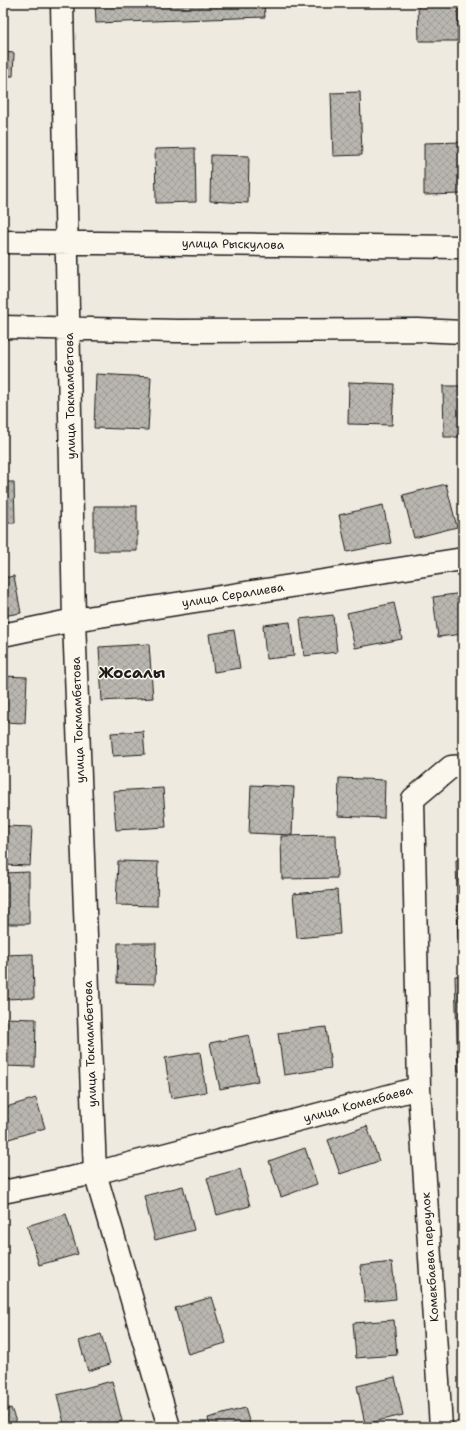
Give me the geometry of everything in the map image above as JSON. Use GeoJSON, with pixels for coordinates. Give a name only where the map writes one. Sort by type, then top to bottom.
{"type":"FeatureCollection","features":[{"type":"Feature","properties":{"kind":"street","name":"улица Токмамбетова"},"geometry":{"type":"LineString","coordinates":[[62,3],[74,620],[95,1173],[169,1427]]}},
{"type":"Feature","properties":{"kind":"street","name":"улица Рыскулова"},"geometry":{"type":"LineString","coordinates":[[3,242],[463,247]]}},
{"type":"Feature","properties":{"kind":"street"},"geometry":{"type":"LineString","coordinates":[[3,327],[177,331],[418,330],[463,332]]}},
{"type":"Feature","properties":{"kind":"street","name":"улица Сералиева"},"geometry":{"type":"LineString","coordinates":[[3,635],[74,620],[463,559]]}},
{"type":"Feature","properties":{"kind":"street","name":"улица Комекбаева"},"geometry":{"type":"LineString","coordinates":[[3,1192],[95,1173],[419,1088],[413,799],[451,767],[463,766]]}},
{"type":"Feature","properties":{"kind":"street","name":"Комекбаева переулок"},"geometry":{"type":"LineString","coordinates":[[419,1088],[441,1427]]}},
{"type":"Feature","properties":{"kind":"building"},"geometry":{"type":"Polygon","coordinates":[[[95,3],[264,3],[265,17],[96,23],[95,3]]]}},
{"type":"Feature","properties":{"kind":"building"},"geometry":{"type":"Polygon","coordinates":[[[405,3],[405,4],[378,4],[405,3]]]}},
{"type":"Feature","properties":{"kind":"building"},"geometry":{"type":"Polygon","coordinates":[[[418,3],[458,3],[458,41],[419,41],[418,3]]]}},
{"type":"Feature","properties":{"kind":"building"},"geometry":{"type":"Polygon","coordinates":[[[3,52],[14,53],[13,76],[3,76],[3,52]]]}},
{"type":"Feature","properties":{"kind":"building"},"geometry":{"type":"Polygon","coordinates":[[[360,92],[362,155],[333,156],[331,93],[360,92]]]}},
{"type":"Feature","properties":{"kind":"building"},"geometry":{"type":"Polygon","coordinates":[[[463,142],[463,194],[424,195],[424,143],[463,142]]]}},
{"type":"Feature","properties":{"kind":"building"},"geometry":{"type":"Polygon","coordinates":[[[195,148],[196,202],[156,203],[155,149],[195,148]]]}},
{"type":"Feature","properties":{"kind":"building"},"geometry":{"type":"Polygon","coordinates":[[[211,155],[249,156],[248,203],[210,201],[211,155]]]}},
{"type":"Feature","properties":{"kind":"building"},"geometry":{"type":"Polygon","coordinates":[[[96,374],[151,377],[148,430],[94,428],[96,374]]]}},
{"type":"Feature","properties":{"kind":"building"},"geometry":{"type":"Polygon","coordinates":[[[349,382],[394,384],[392,425],[348,424],[349,382]]]}},
{"type":"Feature","properties":{"kind":"building"},"geometry":{"type":"Polygon","coordinates":[[[443,386],[463,386],[463,437],[444,437],[443,386]]]}},
{"type":"Feature","properties":{"kind":"building"},"geometry":{"type":"Polygon","coordinates":[[[3,482],[14,482],[15,523],[3,523],[3,482]]]}},
{"type":"Feature","properties":{"kind":"building"},"geometry":{"type":"Polygon","coordinates":[[[446,484],[457,527],[414,538],[403,495],[446,484]]]}},
{"type":"Feature","properties":{"kind":"building"},"geometry":{"type":"Polygon","coordinates":[[[383,505],[391,543],[347,552],[339,515],[383,505]]]}},
{"type":"Feature","properties":{"kind":"building"},"geometry":{"type":"Polygon","coordinates":[[[94,506],[137,506],[137,551],[94,551],[94,506]]]}},
{"type":"Feature","properties":{"kind":"building"},"geometry":{"type":"Polygon","coordinates":[[[14,576],[21,613],[3,616],[3,578],[14,576]]]}},
{"type":"Feature","properties":{"kind":"building"},"geometry":{"type":"Polygon","coordinates":[[[463,593],[463,634],[438,637],[433,597],[463,593]]]}},
{"type":"Feature","properties":{"kind":"building"},"geometry":{"type":"Polygon","coordinates":[[[394,603],[402,639],[355,648],[347,613],[394,603]]]}},
{"type":"Feature","properties":{"kind":"building"},"geometry":{"type":"Polygon","coordinates":[[[333,615],[337,652],[304,656],[300,619],[333,615]]]}},
{"type":"Feature","properties":{"kind":"building"},"geometry":{"type":"Polygon","coordinates":[[[290,622],[294,656],[266,659],[263,625],[290,622]]]}},
{"type":"Feature","properties":{"kind":"building"},"geometry":{"type":"Polygon","coordinates":[[[234,630],[240,668],[214,672],[209,634],[234,630]]]}},
{"type":"Feature","properties":{"kind":"building"},"geometry":{"type":"Polygon","coordinates":[[[149,644],[153,698],[102,701],[99,647],[149,644]]]}},
{"type":"Feature","properties":{"kind":"building"},"geometry":{"type":"Polygon","coordinates":[[[3,676],[27,677],[25,723],[3,722],[3,676]]]}},
{"type":"Feature","properties":{"kind":"building"},"geometry":{"type":"Polygon","coordinates":[[[143,731],[145,754],[113,756],[111,733],[143,731]]]}},
{"type":"Feature","properties":{"kind":"building"},"geometry":{"type":"Polygon","coordinates":[[[339,778],[385,780],[384,818],[338,816],[339,778]]]}},
{"type":"Feature","properties":{"kind":"building"},"geometry":{"type":"Polygon","coordinates":[[[251,785],[294,787],[292,835],[249,833],[251,785]]]}},
{"type":"Feature","properties":{"kind":"building"},"geometry":{"type":"Polygon","coordinates":[[[163,788],[166,827],[116,830],[113,791],[163,788]]]}},
{"type":"Feature","properties":{"kind":"building"},"geometry":{"type":"Polygon","coordinates":[[[3,826],[32,827],[30,866],[3,865],[3,826]]]}},
{"type":"Feature","properties":{"kind":"building"},"geometry":{"type":"Polygon","coordinates":[[[336,835],[337,878],[282,879],[281,836],[336,835]]]}},
{"type":"Feature","properties":{"kind":"building"},"geometry":{"type":"Polygon","coordinates":[[[456,860],[463,860],[463,939],[458,939],[456,860]]]}},
{"type":"Feature","properties":{"kind":"building"},"geometry":{"type":"Polygon","coordinates":[[[118,861],[158,862],[157,906],[116,905],[118,861]]]}},
{"type":"Feature","properties":{"kind":"building"},"geometry":{"type":"Polygon","coordinates":[[[29,872],[29,924],[3,924],[3,873],[29,872]]]}},
{"type":"Feature","properties":{"kind":"building"},"geometry":{"type":"Polygon","coordinates":[[[337,890],[340,934],[297,938],[293,894],[337,890]]]}},
{"type":"Feature","properties":{"kind":"building"},"geometry":{"type":"Polygon","coordinates":[[[118,943],[156,943],[155,984],[117,983],[118,943]]]}},
{"type":"Feature","properties":{"kind":"building"},"geometry":{"type":"Polygon","coordinates":[[[33,954],[34,998],[3,999],[3,955],[33,954]]]}},
{"type":"Feature","properties":{"kind":"building"},"geometry":{"type":"Polygon","coordinates":[[[463,975],[463,1071],[458,1071],[455,976],[463,975]]]}},
{"type":"Feature","properties":{"kind":"building"},"geometry":{"type":"Polygon","coordinates":[[[5,1018],[36,1019],[35,1067],[4,1066],[5,1018]]]}},
{"type":"Feature","properties":{"kind":"building"},"geometry":{"type":"Polygon","coordinates":[[[326,1027],[331,1068],[284,1075],[278,1033],[326,1027]]]}},
{"type":"Feature","properties":{"kind":"building"},"geometry":{"type":"Polygon","coordinates":[[[249,1035],[258,1081],[220,1089],[210,1043],[249,1035]]]}},
{"type":"Feature","properties":{"kind":"building"},"geometry":{"type":"Polygon","coordinates":[[[200,1052],[206,1092],[171,1098],[165,1058],[200,1052]]]}},
{"type":"Feature","properties":{"kind":"building"},"geometry":{"type":"Polygon","coordinates":[[[36,1098],[45,1128],[9,1139],[3,1117],[3,1108],[36,1098]]]}},
{"type":"Feature","properties":{"kind":"building"},"geometry":{"type":"Polygon","coordinates":[[[367,1126],[379,1161],[340,1174],[328,1140],[367,1126]]]}},
{"type":"Feature","properties":{"kind":"building"},"geometry":{"type":"Polygon","coordinates":[[[305,1148],[317,1184],[281,1197],[269,1161],[305,1148]]]}},
{"type":"Feature","properties":{"kind":"building"},"geometry":{"type":"Polygon","coordinates":[[[240,1169],[250,1206],[217,1215],[207,1178],[240,1169]]]}},
{"type":"Feature","properties":{"kind":"building"},"geometry":{"type":"Polygon","coordinates":[[[183,1186],[194,1230],[155,1240],[144,1196],[183,1186]]]}},
{"type":"Feature","properties":{"kind":"building"},"geometry":{"type":"Polygon","coordinates":[[[66,1214],[78,1254],[39,1265],[27,1226],[66,1214]]]}},
{"type":"Feature","properties":{"kind":"building"},"geometry":{"type":"Polygon","coordinates":[[[392,1262],[396,1299],[365,1302],[360,1266],[392,1262]]]}},
{"type":"Feature","properties":{"kind":"building"},"geometry":{"type":"Polygon","coordinates":[[[212,1297],[226,1343],[188,1354],[175,1308],[212,1297]]]}},
{"type":"Feature","properties":{"kind":"building"},"geometry":{"type":"Polygon","coordinates":[[[394,1320],[397,1355],[356,1358],[353,1323],[394,1320]]]}},
{"type":"Feature","properties":{"kind":"building"},"geometry":{"type":"Polygon","coordinates":[[[101,1334],[110,1364],[88,1371],[79,1341],[101,1334]]]}},
{"type":"Feature","properties":{"kind":"building"},"geometry":{"type":"Polygon","coordinates":[[[395,1377],[403,1415],[365,1424],[357,1386],[395,1377]]]}},
{"type":"Feature","properties":{"kind":"building"},"geometry":{"type":"Polygon","coordinates":[[[112,1381],[122,1421],[100,1427],[65,1427],[57,1395],[112,1381]]]}},
{"type":"Feature","properties":{"kind":"building"},"geometry":{"type":"Polygon","coordinates":[[[11,1408],[18,1427],[3,1427],[3,1411],[11,1408]]]}},
{"type":"Feature","properties":{"kind":"building"},"geometry":{"type":"Polygon","coordinates":[[[245,1408],[251,1427],[210,1427],[208,1418],[245,1408]]]}},
{"type":"Feature","properties":{"kind":"district","name":"Жосалы"},"geometry":{"type":"Point","coordinates":[132,672]}}]}
